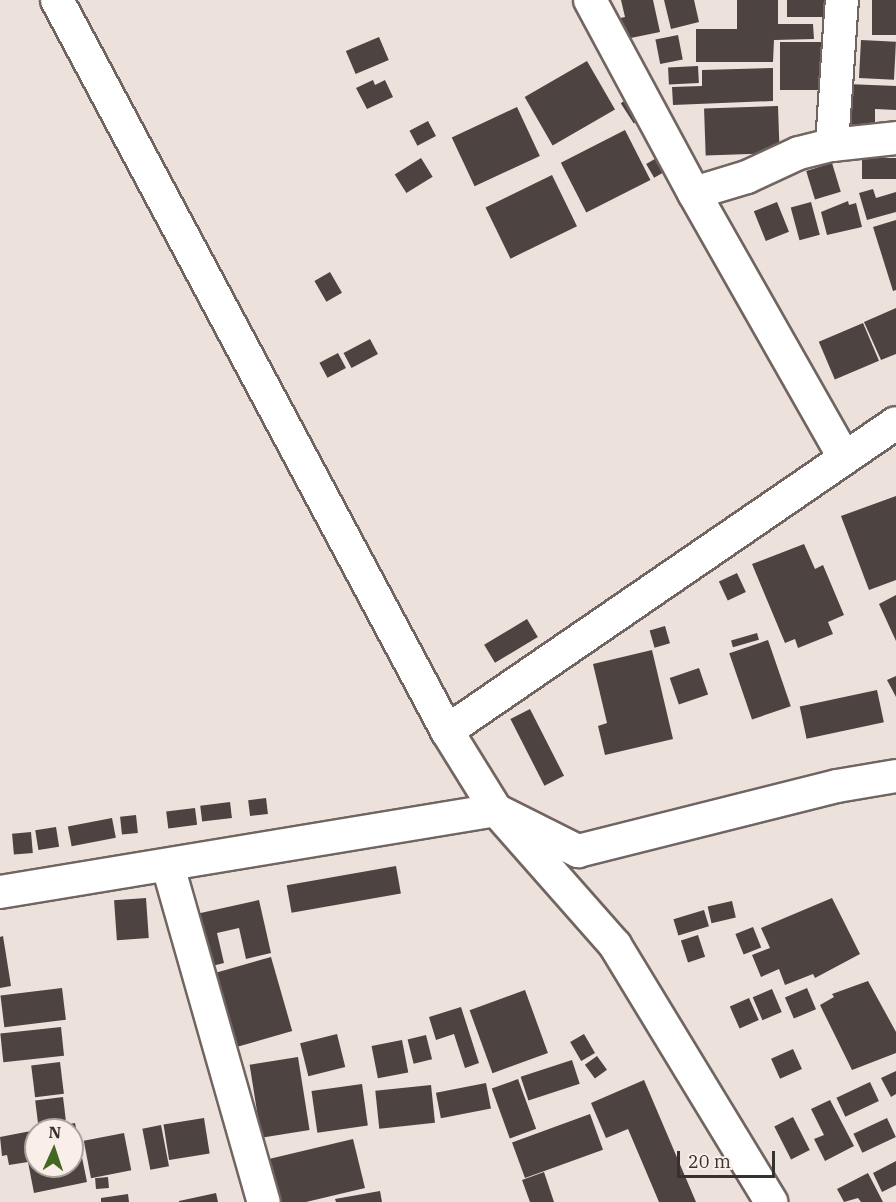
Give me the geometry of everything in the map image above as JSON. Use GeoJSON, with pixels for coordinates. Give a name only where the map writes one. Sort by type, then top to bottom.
{"type":"FeatureCollection","features":[{"type":"Feature","properties":{"kind":"street"},"geometry":{"type":"LineString","coordinates":[[57,0],[447,731],[496,810],[615,945],[771,1202]]}},
{"type":"Feature","properties":{"kind":"street"},"geometry":{"type":"LineString","coordinates":[[590,0],[694,193],[844,457]]}},
{"type":"Feature","properties":{"kind":"street"},"geometry":{"type":"LineString","coordinates":[[832,145],[842,0]]}},
{"type":"Feature","properties":{"kind":"street"},"geometry":{"type":"LineString","coordinates":[[694,193],[747,177],[799,153],[832,145],[896,138]]}},
{"type":"Feature","properties":{"kind":"street"},"geometry":{"type":"LineString","coordinates":[[447,731],[896,423]]}},
{"type":"Feature","properties":{"kind":"street"},"geometry":{"type":"LineString","coordinates":[[0,892],[496,810],[578,850],[837,786],[896,776]]}},
{"type":"Feature","properties":{"kind":"street"},"geometry":{"type":"LineString","coordinates":[[168,866],[264,1202]]}},
{"type":"Feature","properties":{"kind":"building"},"geometry":{"type":"Polygon","coordinates":[[[621,0],[653,0],[660,32],[621,40],[616,19],[625,17],[621,0]]]}},
{"type":"Feature","properties":{"kind":"building"},"geometry":{"type":"Polygon","coordinates":[[[664,0],[694,0],[699,22],[671,29],[664,0]]]}},
{"type":"Feature","properties":{"kind":"building"},"geometry":{"type":"Polygon","coordinates":[[[737,0],[778,0],[778,24],[813,24],[814,39],[774,40],[773,62],[696,62],[696,29],[737,29],[737,0]]]}},
{"type":"Feature","properties":{"kind":"building"},"geometry":{"type":"Polygon","coordinates":[[[787,0],[829,0],[829,17],[787,17],[787,0]]]}},
{"type":"Feature","properties":{"kind":"building"},"geometry":{"type":"Polygon","coordinates":[[[872,0],[896,0],[896,35],[872,35],[872,0]]]}},
{"type":"Feature","properties":{"kind":"building"},"geometry":{"type":"Polygon","coordinates":[[[678,35],[683,60],[660,64],[655,39],[678,35]]]}},
{"type":"Feature","properties":{"kind":"building"},"geometry":{"type":"Polygon","coordinates":[[[379,37],[389,60],[356,74],[346,51],[379,37]]]}},
{"type":"Feature","properties":{"kind":"building"},"geometry":{"type":"Polygon","coordinates":[[[861,40],[896,42],[894,80],[859,78],[861,40]]]}},
{"type":"Feature","properties":{"kind":"building"},"geometry":{"type":"Polygon","coordinates":[[[780,42],[824,42],[824,90],[780,90],[780,42]]]}},
{"type":"Feature","properties":{"kind":"building"},"geometry":{"type":"Polygon","coordinates":[[[587,61],[615,109],[553,145],[525,97],[587,61]]]}},
{"type":"Feature","properties":{"kind":"building"},"geometry":{"type":"Polygon","coordinates":[[[698,66],[699,83],[669,85],[668,68],[698,66]]]}},
{"type":"Feature","properties":{"kind":"building"},"geometry":{"type":"Polygon","coordinates":[[[773,68],[773,101],[673,105],[672,87],[702,86],[702,70],[773,68]]]}},
{"type":"Feature","properties":{"kind":"building"},"geometry":{"type":"Polygon","coordinates":[[[373,80],[375,85],[385,80],[393,97],[367,109],[356,88],[373,80]]]}},
{"type":"Feature","properties":{"kind":"building"},"geometry":{"type":"Polygon","coordinates":[[[847,84],[896,86],[896,110],[875,109],[875,126],[846,125],[847,84]]]}},
{"type":"Feature","properties":{"kind":"building"},"geometry":{"type":"Polygon","coordinates":[[[635,94],[648,114],[634,123],[621,103],[635,94]]]}},
{"type":"Feature","properties":{"kind":"building"},"geometry":{"type":"Polygon","coordinates":[[[778,106],[780,153],[706,156],[704,109],[778,106]]]}},
{"type":"Feature","properties":{"kind":"building"},"geometry":{"type":"Polygon","coordinates":[[[517,107],[540,156],[475,186],[452,137],[517,107]]]}},
{"type":"Feature","properties":{"kind":"building"},"geometry":{"type":"Polygon","coordinates":[[[428,121],[436,136],[417,146],[409,131],[428,121]]]}},
{"type":"Feature","properties":{"kind":"building"},"geometry":{"type":"Polygon","coordinates":[[[625,130],[650,180],[586,213],[561,163],[625,130]]]}},
{"type":"Feature","properties":{"kind":"building"},"geometry":{"type":"Polygon","coordinates":[[[660,156],[668,170],[654,178],[646,164],[660,156]]]}},
{"type":"Feature","properties":{"kind":"building"},"geometry":{"type":"Polygon","coordinates":[[[421,158],[433,177],[406,193],[395,174],[421,158]]]}},
{"type":"Feature","properties":{"kind":"building"},"geometry":{"type":"Polygon","coordinates":[[[862,158],[896,158],[896,179],[862,179],[862,158]]]}},
{"type":"Feature","properties":{"kind":"building"},"geometry":{"type":"Polygon","coordinates":[[[832,163],[841,192],[815,200],[806,171],[832,163]]]}},
{"type":"Feature","properties":{"kind":"building"},"geometry":{"type":"Polygon","coordinates":[[[552,175],[577,226],[510,259],[485,207],[552,175]]]}},
{"type":"Feature","properties":{"kind":"building"},"geometry":{"type":"Polygon","coordinates":[[[873,189],[876,198],[896,192],[896,212],[867,220],[859,193],[873,189]]]}},
{"type":"Feature","properties":{"kind":"building"},"geometry":{"type":"Polygon","coordinates":[[[848,201],[849,205],[856,203],[862,227],[827,235],[821,212],[848,201]]]}},
{"type":"Feature","properties":{"kind":"building"},"geometry":{"type":"Polygon","coordinates":[[[777,202],[789,232],[766,241],[754,211],[777,202]]]}},
{"type":"Feature","properties":{"kind":"building"},"geometry":{"type":"Polygon","coordinates":[[[811,202],[820,235],[800,240],[791,207],[811,202]]]}},
{"type":"Feature","properties":{"kind":"building"},"geometry":{"type":"Polygon","coordinates":[[[896,220],[896,290],[893,291],[873,227],[896,220]]]}},
{"type":"Feature","properties":{"kind":"building"},"geometry":{"type":"Polygon","coordinates":[[[330,272],[342,293],[326,302],[314,281],[330,272]]]}},
{"type":"Feature","properties":{"kind":"building"},"geometry":{"type":"Polygon","coordinates":[[[896,308],[896,354],[881,360],[864,322],[896,308]]]}},
{"type":"Feature","properties":{"kind":"building"},"geometry":{"type":"Polygon","coordinates":[[[863,323],[879,361],[835,379],[819,342],[863,323]]]}},
{"type":"Feature","properties":{"kind":"building"},"geometry":{"type":"Polygon","coordinates":[[[370,339],[378,354],[351,368],[344,353],[370,339]]]}},
{"type":"Feature","properties":{"kind":"building"},"geometry":{"type":"Polygon","coordinates":[[[338,353],[346,368],[327,378],[319,363],[338,353]]]}},
{"type":"Feature","properties":{"kind":"building"},"geometry":{"type":"Polygon","coordinates":[[[896,496],[896,580],[869,590],[841,516],[896,496]]]}},
{"type":"Feature","properties":{"kind":"building"},"geometry":{"type":"Polygon","coordinates":[[[804,544],[815,569],[823,565],[844,615],[828,622],[833,634],[798,648],[795,639],[785,643],[752,564],[804,544]]]}},
{"type":"Feature","properties":{"kind":"building"},"geometry":{"type":"Polygon","coordinates":[[[737,573],[746,592],[728,600],[719,581],[737,573]]]}},
{"type":"Feature","properties":{"kind":"building"},"geometry":{"type":"Polygon","coordinates":[[[896,595],[896,641],[879,604],[896,595]]]}},
{"type":"Feature","properties":{"kind":"building"},"geometry":{"type":"Polygon","coordinates":[[[527,619],[538,637],[495,663],[484,645],[527,619]]]}},
{"type":"Feature","properties":{"kind":"building"},"geometry":{"type":"Polygon","coordinates":[[[665,626],[670,643],[655,648],[650,630],[665,626]]]}},
{"type":"Feature","properties":{"kind":"building"},"geometry":{"type":"Polygon","coordinates":[[[757,633],[759,640],[733,647],[731,640],[757,633]]]}},
{"type":"Feature","properties":{"kind":"building"},"geometry":{"type":"Polygon","coordinates":[[[768,640],[791,706],[752,720],[729,653],[768,640]]]}},
{"type":"Feature","properties":{"kind":"building"},"geometry":{"type":"Polygon","coordinates":[[[652,650],[673,739],[605,755],[598,726],[607,723],[593,664],[652,650]]]}},
{"type":"Feature","properties":{"kind":"building"},"geometry":{"type":"Polygon","coordinates":[[[699,668],[708,694],[679,705],[670,678],[699,668]]]}},
{"type":"Feature","properties":{"kind":"building"},"geometry":{"type":"Polygon","coordinates":[[[896,676],[896,697],[887,680],[896,676]]]}},
{"type":"Feature","properties":{"kind":"building"},"geometry":{"type":"Polygon","coordinates":[[[877,690],[884,722],[807,739],[800,706],[877,690]]]}},
{"type":"Feature","properties":{"kind":"building"},"geometry":{"type":"Polygon","coordinates":[[[530,709],[564,776],[544,786],[510,719],[530,709]]]}},
{"type":"Feature","properties":{"kind":"building"},"geometry":{"type":"Polygon","coordinates":[[[266,798],[268,814],[250,816],[248,800],[266,798]]]}},
{"type":"Feature","properties":{"kind":"building"},"geometry":{"type":"Polygon","coordinates":[[[230,802],[232,818],[202,822],[200,806],[230,802]]]}},
{"type":"Feature","properties":{"kind":"building"},"geometry":{"type":"Polygon","coordinates":[[[195,808],[197,825],[168,828],[166,812],[195,808]]]}},
{"type":"Feature","properties":{"kind":"building"},"geometry":{"type":"Polygon","coordinates":[[[136,815],[138,833],[122,835],[120,817],[136,815]]]}},
{"type":"Feature","properties":{"kind":"building"},"geometry":{"type":"Polygon","coordinates":[[[112,818],[116,838],[72,846],[68,827],[112,818]]]}},
{"type":"Feature","properties":{"kind":"building"},"geometry":{"type":"Polygon","coordinates":[[[56,827],[59,847],[38,850],[35,830],[56,827]]]}},
{"type":"Feature","properties":{"kind":"building"},"geometry":{"type":"Polygon","coordinates":[[[31,832],[33,853],[14,855],[12,834],[31,832]]]}},
{"type":"Feature","properties":{"kind":"building"},"geometry":{"type":"Polygon","coordinates":[[[396,866],[401,894],[292,913],[287,885],[396,866]]]}},
{"type":"Feature","properties":{"kind":"building"},"geometry":{"type":"Polygon","coordinates":[[[146,898],[149,938],[117,940],[114,900],[146,898]]]}},
{"type":"Feature","properties":{"kind":"building"},"geometry":{"type":"Polygon","coordinates":[[[832,898],[860,954],[815,978],[813,974],[785,985],[779,969],[761,977],[752,955],[770,948],[761,928],[832,898]]]}},
{"type":"Feature","properties":{"kind":"building"},"geometry":{"type":"Polygon","coordinates":[[[259,900],[271,953],[246,959],[239,928],[217,933],[224,963],[200,969],[187,916],[259,900]]]}},
{"type":"Feature","properties":{"kind":"building"},"geometry":{"type":"Polygon","coordinates":[[[732,901],[736,918],[711,923],[708,907],[732,901]]]}},
{"type":"Feature","properties":{"kind":"building"},"geometry":{"type":"Polygon","coordinates":[[[704,910],[709,926],[678,936],[673,919],[704,910]]]}},
{"type":"Feature","properties":{"kind":"building"},"geometry":{"type":"Polygon","coordinates":[[[753,927],[761,947],[744,955],[735,934],[753,927]]]}},
{"type":"Feature","properties":{"kind":"building"},"geometry":{"type":"Polygon","coordinates":[[[698,935],[705,957],[688,962],[681,941],[698,935]]]}},
{"type":"Feature","properties":{"kind":"building"},"geometry":{"type":"Polygon","coordinates":[[[3,936],[11,986],[0,988],[0,937],[3,936]]]}},
{"type":"Feature","properties":{"kind":"building"},"geometry":{"type":"Polygon","coordinates":[[[271,957],[292,1031],[224,1051],[203,977],[271,957]]]}},
{"type":"Feature","properties":{"kind":"building"},"geometry":{"type":"Polygon","coordinates":[[[868,981],[896,1032],[896,1053],[852,1070],[820,1005],[834,997],[832,994],[868,981]]]}},
{"type":"Feature","properties":{"kind":"building"},"geometry":{"type":"Polygon","coordinates":[[[62,988],[66,1020],[4,1027],[0,996],[62,988]]]}},
{"type":"Feature","properties":{"kind":"building"},"geometry":{"type":"Polygon","coordinates":[[[807,988],[816,1009],[794,1019],[785,997],[807,988]]]}},
{"type":"Feature","properties":{"kind":"building"},"geometry":{"type":"Polygon","coordinates":[[[772,989],[782,1012],[762,1020],[753,997],[772,989]]]}},
{"type":"Feature","properties":{"kind":"building"},"geometry":{"type":"Polygon","coordinates":[[[525,990],[548,1053],[492,1073],[470,1010],[525,990]]]}},
{"type":"Feature","properties":{"kind":"building"},"geometry":{"type":"Polygon","coordinates":[[[749,998],[759,1020],[740,1028],[730,1007],[749,998]]]}},
{"type":"Feature","properties":{"kind":"building"},"geometry":{"type":"Polygon","coordinates":[[[461,1007],[479,1063],[465,1068],[454,1034],[436,1040],[429,1017],[461,1007]]]}},
{"type":"Feature","properties":{"kind":"building"},"geometry":{"type":"Polygon","coordinates":[[[61,1027],[64,1056],[3,1062],[0,1033],[61,1027]]]}},
{"type":"Feature","properties":{"kind":"building"},"geometry":{"type":"Polygon","coordinates":[[[337,1034],[345,1067],[308,1076],[300,1043],[337,1034]]]}},
{"type":"Feature","properties":{"kind":"building"},"geometry":{"type":"Polygon","coordinates":[[[584,1034],[595,1053],[581,1061],[570,1042],[584,1034]]]}},
{"type":"Feature","properties":{"kind":"building"},"geometry":{"type":"Polygon","coordinates":[[[426,1035],[432,1059],[414,1064],[408,1040],[426,1035]]]}},
{"type":"Feature","properties":{"kind":"building"},"geometry":{"type":"Polygon","coordinates":[[[402,1040],[408,1072],[378,1078],[372,1046],[402,1040]]]}},
{"type":"Feature","properties":{"kind":"building"},"geometry":{"type":"Polygon","coordinates":[[[793,1049],[802,1069],[780,1079],[771,1059],[793,1049]]]}},
{"type":"Feature","properties":{"kind":"building"},"geometry":{"type":"Polygon","coordinates":[[[597,1056],[607,1070],[595,1079],[585,1065],[597,1056]]]}},
{"type":"Feature","properties":{"kind":"building"},"geometry":{"type":"Polygon","coordinates":[[[298,1057],[310,1130],[261,1138],[250,1065],[298,1057]]]}},
{"type":"Feature","properties":{"kind":"building"},"geometry":{"type":"Polygon","coordinates":[[[572,1060],[580,1084],[528,1100],[521,1077],[572,1060]]]}},
{"type":"Feature","properties":{"kind":"building"},"geometry":{"type":"Polygon","coordinates":[[[60,1062],[64,1094],[35,1097],[31,1066],[60,1062]]]}},
{"type":"Feature","properties":{"kind":"building"},"geometry":{"type":"Polygon","coordinates":[[[896,1071],[896,1094],[891,1097],[881,1078],[896,1071]]]}},
{"type":"Feature","properties":{"kind":"building"},"geometry":{"type":"Polygon","coordinates":[[[518,1079],[536,1129],[510,1138],[492,1089],[518,1079]]]}},
{"type":"Feature","properties":{"kind":"building"},"geometry":{"type":"Polygon","coordinates":[[[644,1080],[696,1202],[659,1202],[628,1129],[606,1138],[591,1103],[644,1080]]]}},
{"type":"Feature","properties":{"kind":"building"},"geometry":{"type":"Polygon","coordinates":[[[870,1082],[879,1101],[845,1117],[836,1098],[870,1082]]]}},
{"type":"Feature","properties":{"kind":"building"},"geometry":{"type":"Polygon","coordinates":[[[486,1083],[491,1109],[441,1118],[436,1093],[486,1083]]]}},
{"type":"Feature","properties":{"kind":"building"},"geometry":{"type":"Polygon","coordinates":[[[362,1084],[368,1126],[317,1133],[311,1091],[362,1084]]]}},
{"type":"Feature","properties":{"kind":"building"},"geometry":{"type":"Polygon","coordinates":[[[431,1085],[435,1123],[379,1129],[375,1091],[431,1085]]]}},
{"type":"Feature","properties":{"kind":"building"},"geometry":{"type":"Polygon","coordinates":[[[63,1097],[66,1118],[37,1118],[35,1100],[63,1097]]]}},
{"type":"Feature","properties":{"kind":"building"},"geometry":{"type":"Polygon","coordinates":[[[830,1100],[854,1146],[825,1161],[814,1139],[824,1135],[811,1109],[830,1100]]]}},
{"type":"Feature","properties":{"kind":"building"},"geometry":{"type":"Polygon","coordinates":[[[590,1114],[603,1150],[525,1178],[512,1142],[590,1114]]]}},
{"type":"Feature","properties":{"kind":"building"},"geometry":{"type":"Polygon","coordinates":[[[793,1117],[810,1150],[791,1160],[774,1127],[793,1117]]]}},
{"type":"Feature","properties":{"kind":"building"},"geometry":{"type":"Polygon","coordinates":[[[204,1118],[210,1154],[169,1160],[164,1124],[204,1118]]]}},
{"type":"Feature","properties":{"kind":"building"},"geometry":{"type":"Polygon","coordinates":[[[887,1118],[896,1137],[862,1153],[853,1134],[887,1118]]]}},
{"type":"Feature","properties":{"kind":"building"},"geometry":{"type":"Polygon","coordinates":[[[161,1125],[169,1166],[150,1170],[142,1129],[161,1125]]]}},
{"type":"Feature","properties":{"kind":"building"},"geometry":{"type":"Polygon","coordinates":[[[24,1132],[24,1163],[9,1165],[7,1155],[2,1156],[0,1137],[24,1132]]]}},
{"type":"Feature","properties":{"kind":"building"},"geometry":{"type":"Polygon","coordinates":[[[124,1133],[131,1170],[91,1178],[84,1141],[124,1133]]]}},
{"type":"Feature","properties":{"kind":"building"},"geometry":{"type":"Polygon","coordinates":[[[353,1139],[365,1188],[306,1202],[280,1202],[269,1159],[353,1139]]]}},
{"type":"Feature","properties":{"kind":"building"},"geometry":{"type":"Polygon","coordinates":[[[896,1161],[896,1185],[882,1192],[873,1173],[896,1161]]]}},
{"type":"Feature","properties":{"kind":"building"},"geometry":{"type":"Polygon","coordinates":[[[84,1167],[87,1182],[34,1193],[31,1178],[84,1178],[84,1167]]]}},
{"type":"Feature","properties":{"kind":"building"},"geometry":{"type":"Polygon","coordinates":[[[544,1172],[554,1202],[530,1202],[522,1180],[544,1172]]]}},
{"type":"Feature","properties":{"kind":"building"},"geometry":{"type":"Polygon","coordinates":[[[868,1173],[883,1202],[861,1202],[858,1198],[844,1202],[837,1189],[868,1173]]]}},
{"type":"Feature","properties":{"kind":"building"},"geometry":{"type":"Polygon","coordinates":[[[108,1177],[109,1188],[96,1189],[95,1178],[108,1177]]]}},
{"type":"Feature","properties":{"kind":"building"},"geometry":{"type":"Polygon","coordinates":[[[380,1191],[382,1202],[336,1202],[335,1199],[380,1191]]]}},
{"type":"Feature","properties":{"kind":"building"},"geometry":{"type":"Polygon","coordinates":[[[216,1193],[218,1202],[179,1202],[179,1201],[216,1193]]]}},
{"type":"Feature","properties":{"kind":"building"},"geometry":{"type":"Polygon","coordinates":[[[128,1194],[129,1202],[101,1202],[101,1198],[128,1194]]]}}]}
